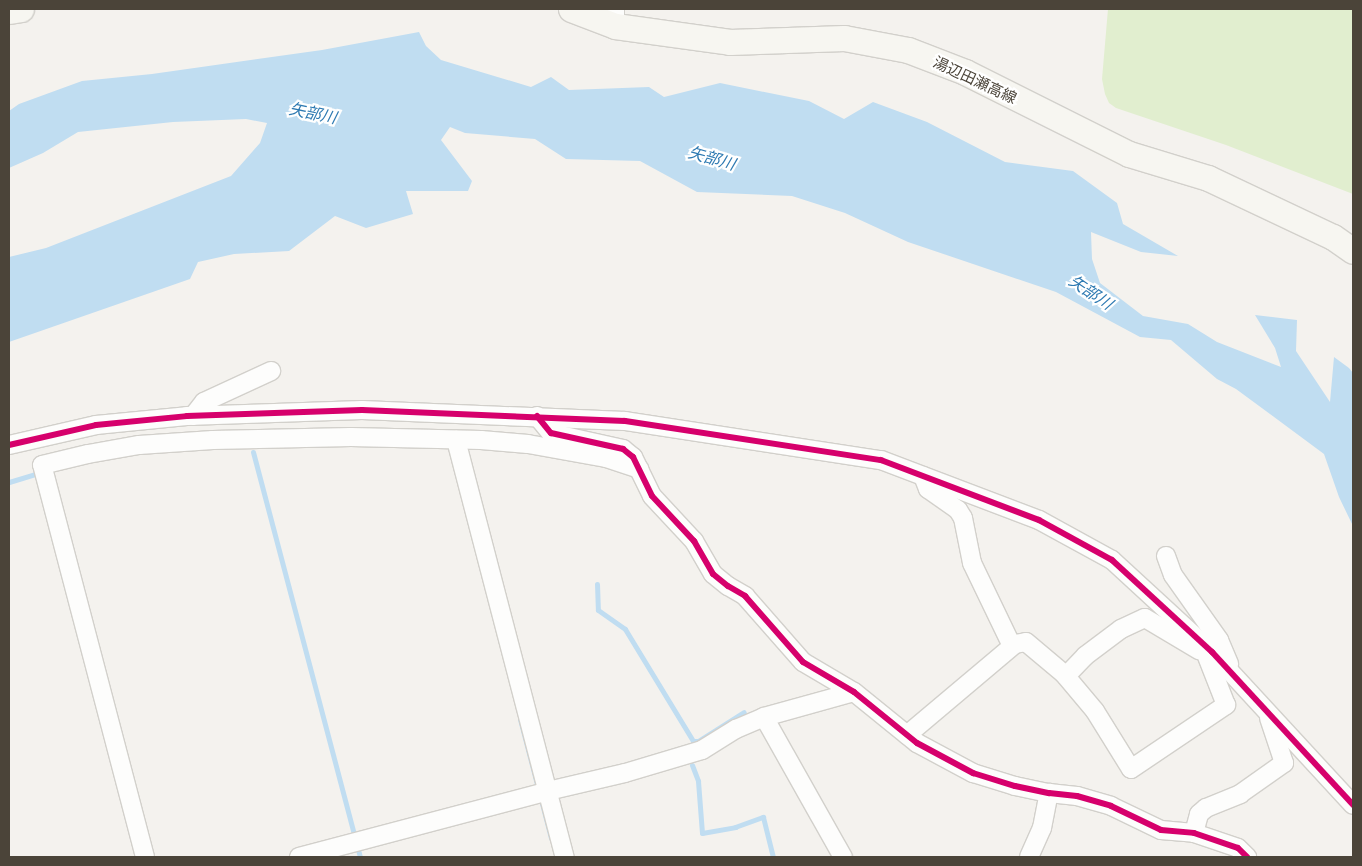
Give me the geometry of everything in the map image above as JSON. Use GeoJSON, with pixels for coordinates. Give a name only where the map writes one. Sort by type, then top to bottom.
{"type":"FeatureCollection","features":[{"type":"Feature","properties":{"kind":"main road"},"geometry":{"type":"LineString","coordinates":[[9,11],[22,9]]}},
{"type":"Feature","properties":{"kind":"main road","name":"湯辺田瀬高線"},"geometry":{"type":"LineString","coordinates":[[571,9],[730,42],[844,38],[908,50],[964,72],[1129,154],[1208,178],[1333,237],[1353,251]]}},
{"type":"Feature","properties":{"kind":"street"},"geometry":{"type":"LineString","coordinates":[[193,416],[204,402],[271,371]]}},
{"type":"Feature","properties":{"kind":"street"},"geometry":{"type":"LineString","coordinates":[[9,445],[96,425],[193,416],[362,410],[625,421],[881,460],[1039,520],[1112,560],[1203,648],[1233,674],[1353,805]]}},
{"type":"Feature","properties":{"kind":"street"},"geometry":{"type":"LineString","coordinates":[[537,416],[551,433],[623,449],[633,457],[652,496],[694,541],[713,574],[745,596],[803,662],[854,692],[907,735],[974,773],[1049,793],[1077,796],[1111,806],[1161,830],[1194,833],[1238,848],[1242,855]]}},
{"type":"Feature","properties":{"kind":"street"},"geometry":{"type":"LineString","coordinates":[[145,857],[42,465],[139,445],[213,440],[351,437],[481,440],[528,444],[606,458],[639,469]]}},
{"type":"Feature","properties":{"kind":"street"},"geometry":{"type":"LineString","coordinates":[[456,440],[565,857]]}},
{"type":"Feature","properties":{"kind":"street"},"geometry":{"type":"LineString","coordinates":[[923,476],[928,489],[958,510],[963,518],[972,563],[1012,646]]}},
{"type":"Feature","properties":{"kind":"street"},"geometry":{"type":"LineString","coordinates":[[1166,556],[1173,575],[1219,640],[1233,674]]}},
{"type":"Feature","properties":{"kind":"street"},"geometry":{"type":"LineString","coordinates":[[907,735],[1012,646],[1026,642],[1066,676],[1095,711],[1132,769],[1226,705],[1203,648],[1145,618],[1121,629],[1084,656],[1066,676]]}},
{"type":"Feature","properties":{"kind":"street"},"geometry":{"type":"LineString","coordinates":[[299,857],[548,791],[625,773],[702,750],[736,729],[764,717],[854,692]]}},
{"type":"Feature","properties":{"kind":"street"},"geometry":{"type":"LineString","coordinates":[[1194,833],[1199,814],[1206,808],[1240,794],[1284,763],[1268,712]]}},
{"type":"Feature","properties":{"kind":"street"},"geometry":{"type":"LineString","coordinates":[[764,717],[843,857]]}},
{"type":"Feature","properties":{"kind":"street"},"geometry":{"type":"LineString","coordinates":[[1029,857],[1042,828],[1049,793]]}},
{"type":"Feature","properties":{"kind":"green space"},"geometry":{"type":"Polygon","coordinates":[[[1108,9],[1353,9],[1353,194],[1226,145],[1116,108],[1109,103],[1102,79],[1108,9]]]}},
{"type":"Feature","properties":{"kind":"water","name":"矢部川"},"geometry":{"type":"Polygon","coordinates":[[[419,32],[426,46],[441,60],[531,87],[551,77],[569,90],[649,87],[664,97],[720,83],[809,101],[844,119],[873,102],[927,122],[1005,162],[1073,171],[1117,203],[1123,224],[1178,256],[1141,252],[1091,232],[1092,259],[1100,283],[1143,316],[1188,324],[1217,342],[1281,367],[1275,348],[1255,315],[1297,320],[1296,351],[1330,402],[1334,357],[1353,373],[1353,526],[1339,497],[1324,454],[1236,389],[1217,379],[1171,340],[1140,337],[1056,292],[908,242],[845,213],[792,196],[697,192],[640,161],[566,159],[535,139],[465,133],[450,127],[441,140],[472,181],[468,191],[406,191],[413,214],[366,228],[335,216],[289,251],[234,254],[198,262],[190,279],[9,342],[9,257],[46,248],[231,176],[260,143],[267,123],[246,119],[173,122],[78,132],[43,153],[9,168],[9,111],[19,104],[82,81],[152,74],[322,50],[419,32]]]}},
{"type":"Feature","properties":{"kind":"waterway"},"geometry":{"type":"LineString","coordinates":[[253,452],[360,857]]}},
{"type":"Feature","properties":{"kind":"waterway"},"geometry":{"type":"LineString","coordinates":[[9,482],[42,472]]}},
{"type":"Feature","properties":{"kind":"waterway"},"geometry":{"type":"LineString","coordinates":[[597,584],[598,610],[625,629],[693,741],[698,741],[744,712]]}},
{"type":"Feature","properties":{"kind":"waterway"},"geometry":{"type":"LineString","coordinates":[[520,719],[551,838]]}},
{"type":"Feature","properties":{"kind":"waterway"},"geometry":{"type":"LineString","coordinates":[[692,765],[698,781],[702,833],[735,827],[763,817],[773,857]]}},
{"type":"Feature","properties":{"kind":"cycle path"},"geometry":{"type":"LineString","coordinates":[[9,445],[96,425],[187,416],[362,410],[625,421],[881,460],[1039,520],[1112,560],[1212,652],[1353,805]]}},
{"type":"Feature","properties":{"kind":"cycle path"},"geometry":{"type":"LineString","coordinates":[[537,416],[551,433],[623,449],[633,457],[652,496],[694,541],[713,574],[745,596],[803,662],[854,692],[917,743],[973,773],[1015,786],[1077,796],[1111,806],[1161,830],[1194,833],[1238,848],[1247,857]]}}]}
